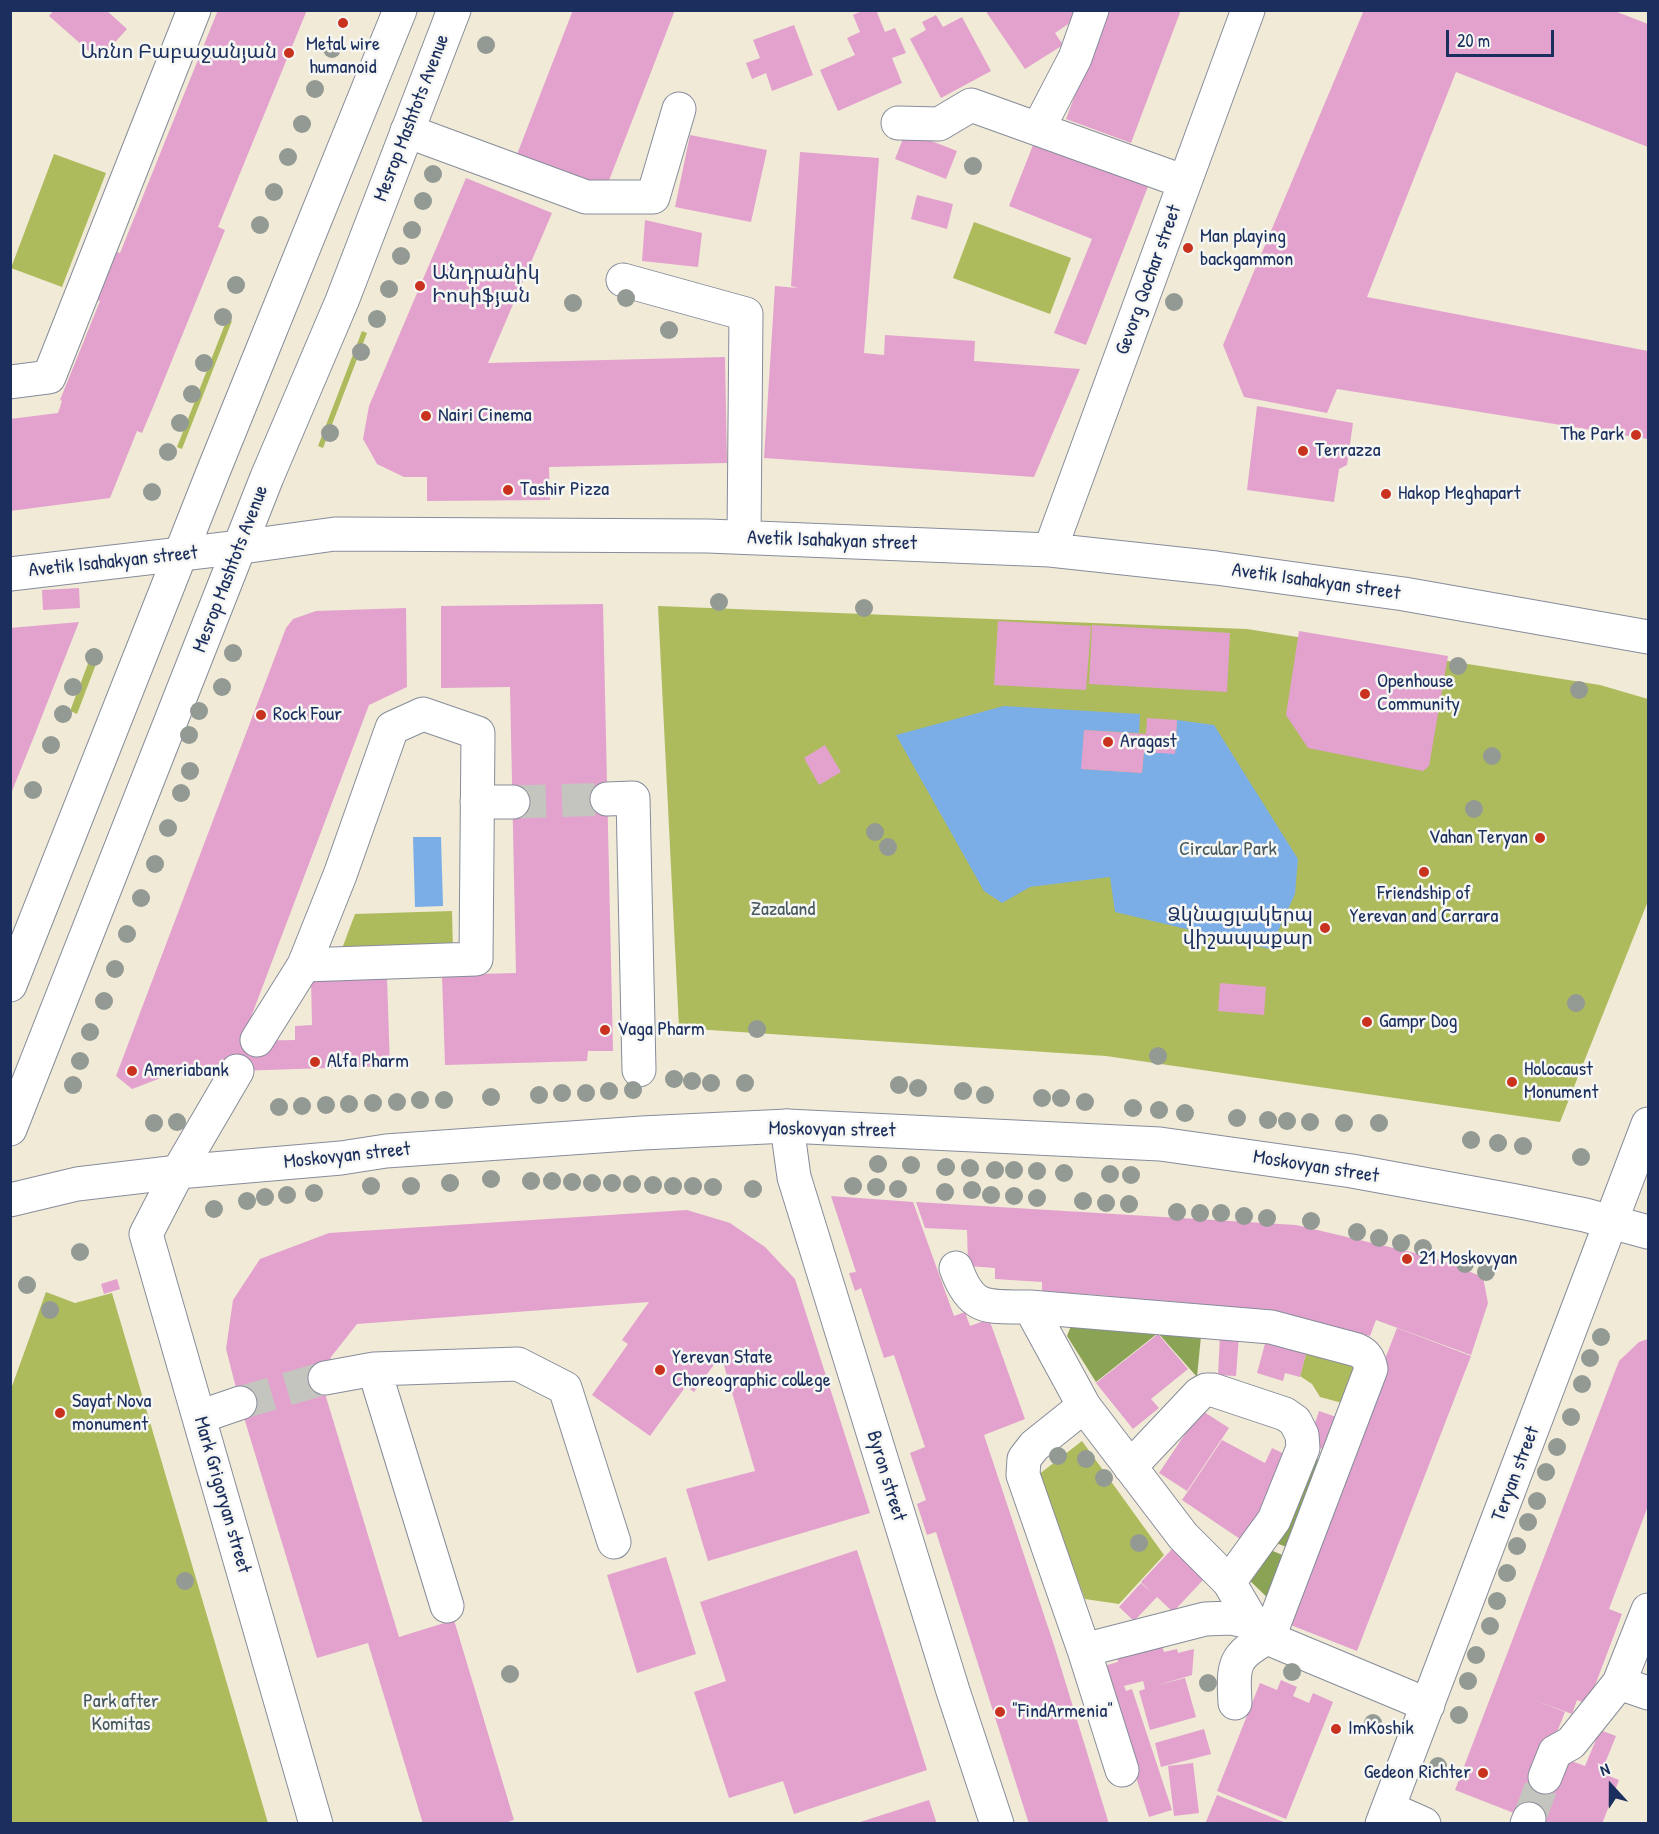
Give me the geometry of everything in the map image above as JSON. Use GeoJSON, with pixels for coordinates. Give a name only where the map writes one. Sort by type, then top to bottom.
{"type":"FeatureCollection","features":[{"type":"Feature","properties":{"kind":"main road"},"geometry":{"type":"LineString","coordinates":[[10,382],[49,377],[194,10]]}},
{"type":"Feature","properties":{"kind":"main road"},"geometry":{"type":"LineString","coordinates":[[10,985],[400,10]]}},
{"type":"Feature","properties":{"kind":"main road","name":"Mesrop Mashtots Avenue"},"geometry":{"type":"LineString","coordinates":[[10,1129],[267,477],[342,301],[454,10]]}},
{"type":"Feature","properties":{"kind":"main road"},"geometry":{"type":"LineString","coordinates":[[1038,129],[1075,58],[1092,10]]}},
{"type":"Feature","properties":{"kind":"main road","name":"Gevorg Qochar street"},"geometry":{"type":"LineString","coordinates":[[1050,550],[1248,10]]}},
{"type":"Feature","properties":{"kind":"main road"},"geometry":{"type":"LineString","coordinates":[[898,123],[939,124],[971,105],[1185,182]]}},
{"type":"Feature","properties":{"kind":"main road"},"geometry":{"type":"LineString","coordinates":[[407,130],[586,197],[653,197],[678,109]]}},
{"type":"Feature","properties":{"kind":"main road"},"geometry":{"type":"LineString","coordinates":[[623,280],[746,314],[744,537]]}},
{"type":"Feature","properties":{"kind":"main road","name":"Avetik Isahakyan street"},"geometry":{"type":"LineString","coordinates":[[10,574],[335,534],[744,537],[1050,550],[1216,568],[1404,594],[1648,638]]}},
{"type":"Feature","properties":{"kind":"main road"},"geometry":{"type":"LineString","coordinates":[[257,1040],[304,965],[340,875],[392,728],[423,714],[478,733],[476,959],[304,965]]}},
{"type":"Feature","properties":{"kind":"main road"},"geometry":{"type":"LineString","coordinates":[[607,799],[633,798],[639,1070]]}},
{"type":"Feature","properties":{"kind":"main road"},"geometry":{"type":"LineString","coordinates":[[477,802],[513,802]]}},
{"type":"Feature","properties":{"kind":"main road","name":"Mark Grigoryan street"},"geometry":{"type":"LineString","coordinates":[[237,1071],[178,1172],[146,1234],[316,1824]]}},
{"type":"Feature","properties":{"kind":"main road","name":"Teryan street"},"geometry":{"type":"LineString","coordinates":[[1385,1816],[1648,1124]]}},
{"type":"Feature","properties":{"kind":"main road","name":"Moskovyan street"},"geometry":{"type":"LineString","coordinates":[[10,1200],[77,1184],[178,1172],[409,1150],[642,1133],[787,1126],[1160,1144],[1352,1171],[1516,1201],[1648,1232]]}},
{"type":"Feature","properties":{"kind":"main road","name":"Byron street"},"geometry":{"type":"LineString","coordinates":[[787,1126],[794,1177],[952,1691],[997,1824]]}},
{"type":"Feature","properties":{"kind":"main road"},"geometry":{"type":"LineString","coordinates":[[957,1268],[963,1285],[972,1298],[986,1306],[1030,1307],[1271,1327],[1318,1338],[1365,1353],[1371,1369],[1261,1630],[1238,1660],[1233,1673],[1235,1703]]}},
{"type":"Feature","properties":{"kind":"main road"},"geometry":{"type":"LineString","coordinates":[[1030,1307],[1084,1406],[1183,1536],[1229,1582],[1261,1630]]}},
{"type":"Feature","properties":{"kind":"main road"},"geometry":{"type":"LineString","coordinates":[[325,1378],[374,1369],[518,1364],[566,1388],[614,1542]]}},
{"type":"Feature","properties":{"kind":"main road"},"geometry":{"type":"LineString","coordinates":[[374,1369],[447,1606]]}},
{"type":"Feature","properties":{"kind":"main road"},"geometry":{"type":"LineString","coordinates":[[1130,1467],[1199,1394],[1206,1390],[1213,1390],[1285,1414],[1295,1421],[1302,1435],[1303,1448],[1274,1521],[1229,1582]]}},
{"type":"Feature","properties":{"kind":"main road"},"geometry":{"type":"LineString","coordinates":[[199,1417],[240,1403]]}},
{"type":"Feature","properties":{"kind":"main road"},"geometry":{"type":"LineString","coordinates":[[1084,1406],[1034,1446],[1024,1459],[1023,1475],[1084,1650],[1122,1770]]}},
{"type":"Feature","properties":{"kind":"main road"},"geometry":{"type":"LineString","coordinates":[[1545,1777],[1555,1752],[1572,1743],[1634,1688],[1648,1610]]}},
{"type":"Feature","properties":{"kind":"main road"},"geometry":{"type":"LineString","coordinates":[[1084,1650],[1205,1619],[1231,1618],[1261,1630],[1277,1642],[1428,1705]]}},
{"type":"Feature","properties":{"kind":"main road"},"geometry":{"type":"LineString","coordinates":[[1385,1816],[1424,1824]]}},
{"type":"Feature","properties":{"kind":"green space"},"geometry":{"type":"Polygon","coordinates":[[[54,154],[106,173],[62,287],[11,268],[54,154]]]}},
{"type":"Feature","properties":{"kind":"green space"},"geometry":{"type":"Polygon","coordinates":[[[974,222],[1071,258],[1050,314],[953,278],[974,222]]]}},
{"type":"Feature","properties":{"kind":"green space"},"geometry":{"type":"Polygon","coordinates":[[[227,319],[232,321],[182,449],[177,447],[227,319]]]}},
{"type":"Feature","properties":{"kind":"green space"},"geometry":{"type":"Polygon","coordinates":[[[362,331],[367,333],[323,448],[318,446],[362,331]]]}},
{"type":"Feature","properties":{"kind":"green space","name":"Circular Park"},"geometry":{"type":"Polygon","coordinates":[[[658,606],[1247,629],[1600,685],[1648,699],[1648,901],[1560,1122],[1106,1056],[679,1028],[658,606]]]}},
{"type":"Feature","properties":{"kind":"green space"},"geometry":{"type":"Polygon","coordinates":[[[94,648],[101,651],[77,714],[70,711],[94,648]]]}},
{"type":"Feature","properties":{"kind":"green space"},"geometry":{"type":"Polygon","coordinates":[[[452,911],[453,952],[340,954],[355,914],[452,911]]]}},
{"type":"Feature","properties":{"kind":"green space","name":"Park after Komitas"},"geometry":{"type":"Polygon","coordinates":[[[46,1292],[75,1303],[112,1293],[268,1823],[11,1823],[11,1389],[46,1292]]]}},
{"type":"Feature","properties":{"kind":"green space"},"geometry":{"type":"Polygon","coordinates":[[[1075,1316],[1202,1326],[1197,1377],[1158,1333],[1096,1382],[1067,1336],[1075,1316]]]}},
{"type":"Feature","properties":{"kind":"green space"},"geometry":{"type":"Polygon","coordinates":[[[1308,1346],[1352,1358],[1358,1370],[1346,1404],[1320,1397],[1312,1384],[1300,1376],[1308,1346]]]}},
{"type":"Feature","properties":{"kind":"green space"},"geometry":{"type":"Polygon","coordinates":[[[1082,1441],[1164,1555],[1119,1604],[1085,1599],[1038,1475],[1082,1441]]]}},
{"type":"Feature","properties":{"kind":"green space"},"geometry":{"type":"Polygon","coordinates":[[[1306,1455],[1327,1463],[1295,1550],[1273,1542],[1306,1455]]]}},
{"type":"Feature","properties":{"kind":"green space"},"geometry":{"type":"Polygon","coordinates":[[[1261,1546],[1292,1559],[1274,1604],[1245,1576],[1261,1546]]]}},
{"type":"Feature","properties":{"kind":"water"},"geometry":{"type":"Polygon","coordinates":[[[1004,706],[1140,714],[1139,733],[1084,730],[1082,769],[1142,773],[1144,752],[1175,753],[1177,720],[1214,725],[1298,859],[1295,894],[1270,949],[1115,912],[1110,877],[1030,887],[1002,903],[984,891],[896,735],[1004,706]]]}},
{"type":"Feature","properties":{"kind":"water"},"geometry":{"type":"Polygon","coordinates":[[[413,837],[441,837],[443,906],[415,907],[413,837]]]}},
{"type":"Feature","properties":{"kind":"building"},"geometry":{"type":"Polygon","coordinates":[[[54,10],[106,10],[127,29],[99,60],[49,16],[54,10]]]}},
{"type":"Feature","properties":{"kind":"building"},"geometry":{"type":"Polygon","coordinates":[[[218,10],[307,10],[218,227],[225,230],[153,407],[142,433],[137,431],[110,498],[10,511],[10,419],[58,413],[62,401],[60,400],[100,301],[85,295],[105,247],[120,253],[218,10]]]}},
{"type":"Feature","properties":{"kind":"building"},"geometry":{"type":"Polygon","coordinates":[[[573,10],[675,10],[603,196],[514,162],[573,10]]]}},
{"type":"Feature","properties":{"kind":"building"},"geometry":{"type":"Polygon","coordinates":[[[864,10],[876,10],[885,32],[895,28],[906,53],[892,58],[902,83],[838,111],[820,70],[855,55],[847,38],[860,32],[853,15],[864,10]]]}},
{"type":"Feature","properties":{"kind":"building"},"geometry":{"type":"Polygon","coordinates":[[[985,10],[1076,10],[1080,16],[1055,33],[1063,45],[1025,69],[985,10]]]}},
{"type":"Feature","properties":{"kind":"building"},"geometry":{"type":"Polygon","coordinates":[[[1107,10],[1181,10],[1131,143],[1066,119],[1107,10]]]}},
{"type":"Feature","properties":{"kind":"building"},"geometry":{"type":"Polygon","coordinates":[[[1364,10],[1612,10],[1648,24],[1648,147],[1456,72],[1367,297],[1648,351],[1648,439],[1337,389],[1327,413],[1244,397],[1223,345],[1364,10]]]}},
{"type":"Feature","properties":{"kind":"building"},"geometry":{"type":"Polygon","coordinates":[[[936,15],[943,27],[962,17],[991,71],[941,98],[910,39],[926,30],[922,22],[936,15]]]}},
{"type":"Feature","properties":{"kind":"building"},"geometry":{"type":"Polygon","coordinates":[[[794,25],[813,75],[772,91],[766,73],[752,79],[746,63],[760,58],[753,40],[794,25]]]}},
{"type":"Feature","properties":{"kind":"building"},"geometry":{"type":"Polygon","coordinates":[[[906,131],[957,151],[946,179],[895,159],[906,131]]]}},
{"type":"Feature","properties":{"kind":"building"},"geometry":{"type":"Polygon","coordinates":[[[690,135],[767,150],[751,222],[675,207],[690,135]]]}},
{"type":"Feature","properties":{"kind":"building"},"geometry":{"type":"Polygon","coordinates":[[[1035,140],[1149,184],[1086,345],[1054,333],[1092,239],[1009,206],[1035,140]]]}},
{"type":"Feature","properties":{"kind":"building"},"geometry":{"type":"Polygon","coordinates":[[[800,152],[879,158],[864,353],[884,355],[885,335],[975,341],[974,361],[1080,369],[1034,477],[764,458],[775,286],[798,288],[791,286],[800,152]]]}},
{"type":"Feature","properties":{"kind":"building"},"geometry":{"type":"Polygon","coordinates":[[[466,178],[552,213],[488,363],[725,357],[727,463],[549,467],[550,500],[427,501],[427,477],[404,477],[377,464],[363,439],[369,406],[466,178]]]}},
{"type":"Feature","properties":{"kind":"building"},"geometry":{"type":"Polygon","coordinates":[[[917,195],[953,204],[947,229],[911,219],[917,195]]]}},
{"type":"Feature","properties":{"kind":"building"},"geometry":{"type":"Polygon","coordinates":[[[645,220],[702,233],[698,267],[642,261],[645,220]]]}},
{"type":"Feature","properties":{"kind":"building"},"geometry":{"type":"Polygon","coordinates":[[[1257,406],[1353,423],[1347,465],[1339,469],[1334,502],[1247,490],[1257,406]]]}},
{"type":"Feature","properties":{"kind":"building"},"geometry":{"type":"Polygon","coordinates":[[[79,588],[80,608],[43,610],[42,590],[79,588]]]}},
{"type":"Feature","properties":{"kind":"building"},"geometry":{"type":"Polygon","coordinates":[[[603,604],[613,1051],[588,1051],[587,1061],[445,1065],[442,975],[516,973],[510,687],[441,688],[441,606],[603,604]]]}},
{"type":"Feature","properties":{"kind":"building"},"geometry":{"type":"Polygon","coordinates":[[[406,608],[407,687],[369,705],[242,1041],[295,1040],[295,1026],[312,1025],[311,980],[387,978],[390,1066],[174,1073],[132,1089],[116,1076],[286,628],[293,619],[316,611],[406,608]]]}},
{"type":"Feature","properties":{"kind":"building"},"geometry":{"type":"Polygon","coordinates":[[[998,621],[1091,626],[1086,690],[994,685],[998,621]]]}},
{"type":"Feature","properties":{"kind":"building"},"geometry":{"type":"Polygon","coordinates":[[[79,622],[33,739],[10,796],[10,628],[79,622]]]}},
{"type":"Feature","properties":{"kind":"building","name":"Aragast"},"geometry":{"type":"Polygon","coordinates":[[[1092,625],[1230,633],[1227,692],[1089,684],[1092,625]]]}},
{"type":"Feature","properties":{"kind":"building","name":"Openhouse Community"},"geometry":{"type":"Polygon","coordinates":[[[1299,631],[1448,656],[1429,766],[1423,771],[1308,748],[1286,715],[1299,631]]]}},
{"type":"Feature","properties":{"kind":"building"},"geometry":{"type":"Polygon","coordinates":[[[1147,718],[1177,720],[1175,754],[1144,752],[1142,773],[1081,769],[1084,730],[1146,734],[1147,718]]]}},
{"type":"Feature","properties":{"kind":"building"},"geometry":{"type":"Polygon","coordinates":[[[825,745],[841,772],[819,785],[804,758],[825,745]]]}},
{"type":"Feature","properties":{"kind":"building"},"geometry":{"type":"Polygon","coordinates":[[[1220,983],[1266,987],[1264,1015],[1218,1011],[1220,983]]]}},
{"type":"Feature","properties":{"kind":"building"},"geometry":{"type":"Polygon","coordinates":[[[831,1196],[913,1202],[954,1316],[965,1312],[970,1326],[989,1319],[1025,1419],[984,1435],[1054,1645],[1109,1824],[1029,1824],[936,1532],[927,1535],[917,1504],[926,1500],[910,1453],[925,1447],[894,1355],[884,1358],[861,1288],[855,1291],[849,1273],[856,1272],[831,1196]]]}},
{"type":"Feature","properties":{"kind":"building"},"geometry":{"type":"Polygon","coordinates":[[[916,1202],[1296,1225],[1432,1257],[1483,1277],[1488,1303],[1471,1355],[1376,1320],[1370,1336],[1274,1311],[1134,1299],[1109,1302],[1110,1296],[1042,1291],[1042,1282],[995,1279],[995,1268],[968,1266],[967,1230],[925,1228],[916,1202]]]}},
{"type":"Feature","properties":{"kind":"building"},"geometry":{"type":"Polygon","coordinates":[[[687,1210],[730,1223],[765,1247],[795,1279],[870,1513],[708,1561],[686,1489],[755,1471],[721,1355],[694,1392],[686,1386],[650,1436],[592,1395],[628,1344],[622,1340],[649,1302],[357,1324],[331,1357],[323,1387],[399,1637],[454,1620],[514,1820],[502,1824],[423,1824],[368,1643],[317,1658],[242,1411],[226,1349],[233,1300],[260,1259],[329,1233],[687,1210]]]}},
{"type":"Feature","properties":{"kind":"building"},"geometry":{"type":"Polygon","coordinates":[[[117,1279],[120,1289],[104,1294],[101,1284],[117,1279]]]}},
{"type":"Feature","properties":{"kind":"building"},"geometry":{"type":"Polygon","coordinates":[[[1397,1328],[1471,1356],[1357,1651],[1283,1622],[1397,1328]]]}},
{"type":"Feature","properties":{"kind":"building"},"geometry":{"type":"Polygon","coordinates":[[[1158,1334],[1188,1369],[1151,1399],[1159,1408],[1133,1429],[1096,1383],[1158,1334]]]}},
{"type":"Feature","properties":{"kind":"building"},"geometry":{"type":"Polygon","coordinates":[[[1220,1335],[1239,1336],[1236,1376],[1218,1375],[1220,1335]]]}},
{"type":"Feature","properties":{"kind":"building"},"geometry":{"type":"Polygon","coordinates":[[[1648,1339],[1648,1506],[1609,1609],[1622,1614],[1588,1704],[1577,1700],[1572,1714],[1534,1700],[1565,1712],[1540,1775],[1560,1757],[1585,1766],[1600,1730],[1616,1736],[1601,1773],[1619,1780],[1602,1824],[1542,1824],[1455,1790],[1619,1361],[1639,1342],[1648,1339]]]}},
{"type":"Feature","properties":{"kind":"building"},"geometry":{"type":"Polygon","coordinates":[[[1266,1340],[1307,1350],[1300,1377],[1285,1373],[1283,1381],[1257,1373],[1266,1340]]]}},
{"type":"Feature","properties":{"kind":"building"},"geometry":{"type":"Polygon","coordinates":[[[1201,1410],[1229,1428],[1187,1491],[1159,1473],[1201,1410]]]}},
{"type":"Feature","properties":{"kind":"building"},"geometry":{"type":"Polygon","coordinates":[[[1319,1411],[1342,1419],[1332,1452],[1308,1444],[1319,1411]]]}},
{"type":"Feature","properties":{"kind":"building"},"geometry":{"type":"Polygon","coordinates":[[[1222,1440],[1265,1463],[1272,1448],[1295,1459],[1249,1545],[1182,1500],[1222,1440]]]}},
{"type":"Feature","properties":{"kind":"building"},"geometry":{"type":"Polygon","coordinates":[[[1172,1549],[1204,1579],[1173,1612],[1157,1597],[1134,1621],[1119,1607],[1141,1583],[1154,1595],[1141,1582],[1172,1549]]]}},
{"type":"Feature","properties":{"kind":"building"},"geometry":{"type":"Polygon","coordinates":[[[857,1550],[927,1770],[794,1814],[783,1781],[729,1798],[694,1692],[726,1681],[700,1602],[857,1550]]]}},
{"type":"Feature","properties":{"kind":"building"},"geometry":{"type":"Polygon","coordinates":[[[666,1557],[696,1654],[637,1673],[607,1575],[666,1557]]]}},
{"type":"Feature","properties":{"kind":"building"},"geometry":{"type":"Polygon","coordinates":[[[1161,1643],[1164,1652],[1177,1649],[1178,1653],[1194,1649],[1192,1675],[1155,1686],[1185,1678],[1196,1717],[1150,1730],[1139,1691],[1145,1689],[1143,1681],[1124,1686],[1126,1691],[1132,1689],[1172,1810],[1149,1817],[1100,1667],[1118,1662],[1117,1657],[1161,1643]]]}},
{"type":"Feature","properties":{"kind":"building"},"geometry":{"type":"Polygon","coordinates":[[[1281,1680],[1297,1687],[1293,1696],[1309,1703],[1313,1693],[1333,1702],[1286,1819],[1217,1791],[1260,1683],[1277,1690],[1281,1680]]]}},
{"type":"Feature","properties":{"kind":"building"},"geometry":{"type":"Polygon","coordinates":[[[1204,1729],[1211,1754],[1161,1767],[1155,1743],[1204,1729]]]}},
{"type":"Feature","properties":{"kind":"building"},"geometry":{"type":"Polygon","coordinates":[[[1193,1763],[1199,1813],[1174,1816],[1168,1766],[1193,1763]]]}},
{"type":"Feature","properties":{"kind":"building"},"geometry":{"type":"Polygon","coordinates":[[[1217,1795],[1286,1823],[1286,1824],[1205,1824],[1217,1795]]]}},
{"type":"Feature","properties":{"kind":"building"},"geometry":{"type":"Polygon","coordinates":[[[929,1800],[937,1824],[860,1824],[860,1822],[929,1800]]]}},
{"type":"Feature","properties":{"kind":"tunnel"},"geometry":{"type":"LineString","coordinates":[[513,802],[607,799]]}},
{"type":"Feature","properties":{"kind":"tunnel"},"geometry":{"type":"LineString","coordinates":[[240,1403],[325,1378]]}},
{"type":"Feature","properties":{"kind":"tunnel"},"geometry":{"type":"LineString","coordinates":[[1529,1819],[1545,1777]]}},
{"type":"Feature","properties":{"kind":"place","name":"Metal wire humanoid"},"geometry":{"type":"Point","coordinates":[343,23]}},
{"type":"Feature","properties":{"kind":"place","name":"Առնո Բաբաջանյան"},"geometry":{"type":"Point","coordinates":[289,53]}},
{"type":"Feature","properties":{"kind":"place","name":"Man playing backgammon"},"geometry":{"type":"Point","coordinates":[1188,248]}},
{"type":"Feature","properties":{"kind":"place","name":"Անդրանիկ Իոսիֆյան"},"geometry":{"type":"Point","coordinates":[420,286]}},
{"type":"Feature","properties":{"kind":"place","name":"Nairi Cinema"},"geometry":{"type":"Point","coordinates":[426,416]}},
{"type":"Feature","properties":{"kind":"place","name":"The Park"},"geometry":{"type":"Point","coordinates":[1636,435]}},
{"type":"Feature","properties":{"kind":"place","name":"Terrazza"},"geometry":{"type":"Point","coordinates":[1303,451]}},
{"type":"Feature","properties":{"kind":"place","name":"Tashir Pizza"},"geometry":{"type":"Point","coordinates":[508,490]}},
{"type":"Feature","properties":{"kind":"place","name":"Hakop Meghapart"},"geometry":{"type":"Point","coordinates":[1386,494]}},
{"type":"Feature","properties":{"kind":"place","name":"Openhouse Community"},"geometry":{"type":"Point","coordinates":[1365,694]}},
{"type":"Feature","properties":{"kind":"place","name":"Rock Four"},"geometry":{"type":"Point","coordinates":[261,715]}},
{"type":"Feature","properties":{"kind":"place","name":"Aragast"},"geometry":{"type":"Point","coordinates":[1108,742]}},
{"type":"Feature","properties":{"kind":"place","name":"Vahan Teryan"},"geometry":{"type":"Point","coordinates":[1540,838]}},
{"type":"Feature","properties":{"kind":"place","name":"Friendship of Yerevan and Carrara"},"geometry":{"type":"Point","coordinates":[1424,872]}},
{"type":"Feature","properties":{"kind":"place","name":"Ձկնացլակերպ վիշապաքար"},"geometry":{"type":"Point","coordinates":[1325,928]}},
{"type":"Feature","properties":{"kind":"place","name":"Gampr Dog"},"geometry":{"type":"Point","coordinates":[1367,1022]}},
{"type":"Feature","properties":{"kind":"place","name":"Vaga Pharm"},"geometry":{"type":"Point","coordinates":[605,1030]}},
{"type":"Feature","properties":{"kind":"place","name":"Alfa Pharm"},"geometry":{"type":"Point","coordinates":[315,1062]}},
{"type":"Feature","properties":{"kind":"place","name":"Ameriabank"},"geometry":{"type":"Point","coordinates":[132,1071]}},
{"type":"Feature","properties":{"kind":"place","name":"Holocaust Monument"},"geometry":{"type":"Point","coordinates":[1512,1082]}},
{"type":"Feature","properties":{"kind":"place","name":"21 Moskovyan"},"geometry":{"type":"Point","coordinates":[1407,1259]}},
{"type":"Feature","properties":{"kind":"place","name":"Yerevan State Choreographic college"},"geometry":{"type":"Point","coordinates":[660,1370]}},
{"type":"Feature","properties":{"kind":"place","name":"Sayat Nova monument"},"geometry":{"type":"Point","coordinates":[60,1413]}},
{"type":"Feature","properties":{"kind":"place","name":"\"FindArmenia\""},"geometry":{"type":"Point","coordinates":[1000,1712]}},
{"type":"Feature","properties":{"kind":"place","name":"ImKoshik"},"geometry":{"type":"Point","coordinates":[1336,1729]}},
{"type":"Feature","properties":{"kind":"place","name":"Gedeon Richter"},"geometry":{"type":"Point","coordinates":[1483,1773]}},
{"type":"Feature","properties":{"kind":"park label","name":"Zazaland"},"geometry":{"type":"Point","coordinates":[783,910]}}]}
